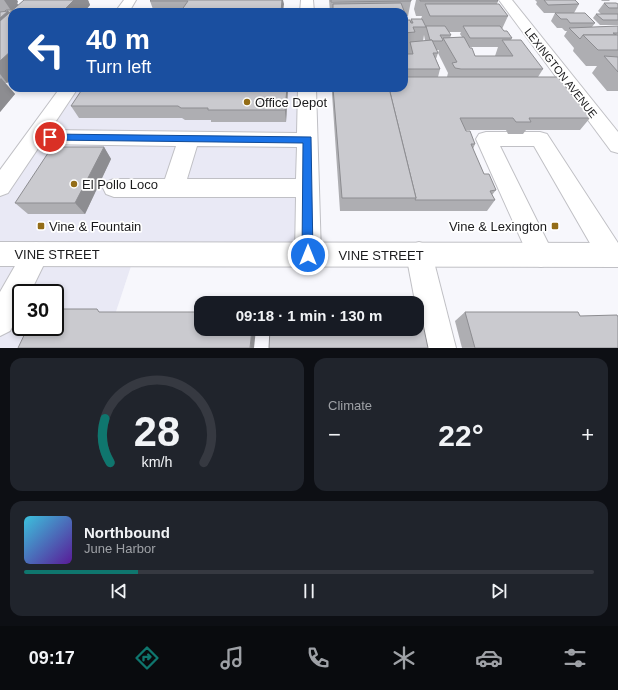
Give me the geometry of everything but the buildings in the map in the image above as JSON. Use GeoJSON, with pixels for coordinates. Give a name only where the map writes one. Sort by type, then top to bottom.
{"type":"FeatureCollection","features":[{"type":"Feature","properties":{"kind":"street","name":"LEXINGTON AVENUE"},"geometry":{"type":"LineString","coordinates":[[505,0],[618,146]]}},
{"type":"Feature","properties":{"kind":"street"},"geometry":{"type":"LineString","coordinates":[[0,187],[10,159],[35,137],[66,92]]}},
{"type":"Feature","properties":{"kind":"street"},"geometry":{"type":"LineString","coordinates":[[308,92],[308,255]]}},
{"type":"Feature","properties":{"kind":"street"},"geometry":{"type":"LineString","coordinates":[[35,137],[308,140]]}},
{"type":"Feature","properties":{"kind":"street"},"geometry":{"type":"LineString","coordinates":[[173,188],[189,138]]}},
{"type":"Feature","properties":{"kind":"street"},"geometry":{"type":"LineString","coordinates":[[541,255],[486,139],[540,139],[614,255]]}},
{"type":"Feature","properties":{"kind":"street"},"geometry":{"type":"LineString","coordinates":[[114,188],[308,188]]}},
{"type":"Feature","properties":{"kind":"street","name":"VINE STREET"},"geometry":{"type":"LineString","coordinates":[[0,254],[614,255]]}},
{"type":"Feature","properties":{"kind":"street"},"geometry":{"type":"LineString","coordinates":[[0,321],[36,254]]}},
{"type":"Feature","properties":{"kind":"street"},"geometry":{"type":"LineString","coordinates":[[419,254],[440,348]]}},
{"type":"Feature","properties":{"kind":"shaded area"},"geometry":{"type":"Polygon","coordinates":[[[68,92],[305,92],[306,253],[0,251],[0,191],[68,92]]]}},
{"type":"Feature","properties":{"kind":"shaded area"},"geometry":{"type":"Polygon","coordinates":[[[0,259],[133,260],[104,348],[0,348],[0,259]]]}},
{"type":"Feature","properties":{"kind":"place","name":"Office Depot"},"geometry":{"type":"Point","coordinates":[247,102]}},
{"type":"Feature","properties":{"kind":"place","name":"El Pollo Loco"},"geometry":{"type":"Point","coordinates":[74,184]}},
{"type":"Feature","properties":{"kind":"place","name":"Vine & Fountain"},"geometry":{"type":"Point","coordinates":[41,226]}},
{"type":"Feature","properties":{"kind":"place","name":"Vine & Lexington"},"geometry":{"type":"Point","coordinates":[555,226]}},
{"type":"Feature","properties":{"kind":"route"},"geometry":{"type":"LineString","coordinates":[[50,137],[308,140],[308,255]]}}]}
